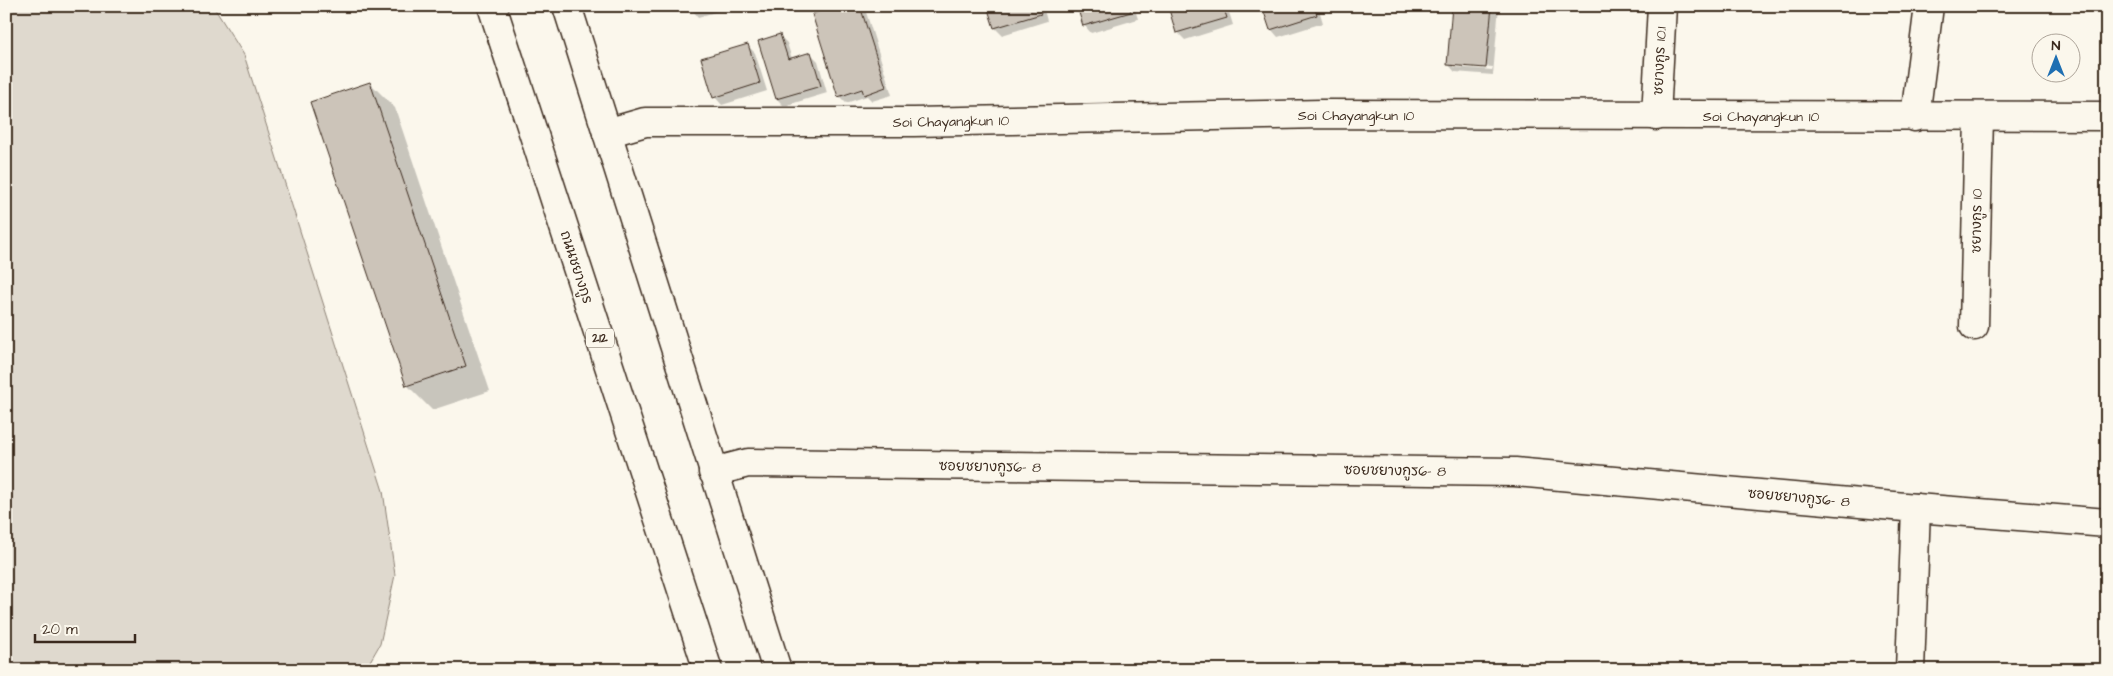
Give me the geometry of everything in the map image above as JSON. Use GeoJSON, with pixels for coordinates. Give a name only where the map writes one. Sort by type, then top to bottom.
{"type":"FeatureCollection","features":[{"type":"Feature","properties":{"kind":"street","name":"ถนนชยางกูร"},"geometry":{"type":"LineString","coordinates":[[492,6],[708,670]]}},
{"type":"Feature","properties":{"kind":"street"},"geometry":{"type":"LineString","coordinates":[[567,6],[777,670]]}},
{"type":"Feature","properties":{"kind":"street","name":"ชยางกูร 10.1"},"geometry":{"type":"LineString","coordinates":[[1656,116],[1662,6]]}},
{"type":"Feature","properties":{"kind":"street"},"geometry":{"type":"LineString","coordinates":[[1915,117],[1929,6]]}},
{"type":"Feature","properties":{"kind":"street","name":"Soi Chayangkun 10"},"geometry":{"type":"LineString","coordinates":[[607,133],[645,122],[914,122],[1322,114],[2107,116]]}},
{"type":"Feature","properties":{"kind":"street","name":"ชยางกูร 10"},"geometry":{"type":"LineString","coordinates":[[1974,326],[1979,117]]}},
{"type":"Feature","properties":{"kind":"street","name":"ซอยชยางกูร6- 8"},"geometry":{"type":"LineString","coordinates":[[713,472],[748,463],[1515,472],[1916,508],[2107,522]]}},
{"type":"Feature","properties":{"kind":"street"},"geometry":{"type":"LineString","coordinates":[[1910,670],[1916,508]]}},
{"type":"Feature","properties":{"kind":"shaded area"},"geometry":{"type":"Polygon","coordinates":[[[6,6],[213,6],[244,55],[383,491],[395,575],[380,644],[365,670],[6,670],[6,6]]]}},
{"type":"Feature","properties":{"kind":"building"},"geometry":{"type":"Polygon","coordinates":[[[837,6],[860,6],[886,87],[864,95],[862,89],[838,97],[812,14],[837,6]]]}},
{"type":"Feature","properties":{"kind":"building"},"geometry":{"type":"Polygon","coordinates":[[[987,6],[1038,6],[1041,14],[994,28],[987,6]]]}},
{"type":"Feature","properties":{"kind":"building"},"geometry":{"type":"Polygon","coordinates":[[[1077,6],[1129,6],[1131,12],[1083,26],[1077,6]]]}},
{"type":"Feature","properties":{"kind":"building"},"geometry":{"type":"Polygon","coordinates":[[[1168,6],[1223,6],[1227,18],[1176,33],[1168,6]]]}},
{"type":"Feature","properties":{"kind":"building"},"geometry":{"type":"Polygon","coordinates":[[[1262,6],[1314,6],[1317,15],[1270,30],[1262,6]]]}},
{"type":"Feature","properties":{"kind":"building"},"geometry":{"type":"Polygon","coordinates":[[[1452,6],[1492,6],[1486,68],[1447,65],[1452,6]]]}},
{"type":"Feature","properties":{"kind":"building"},"geometry":{"type":"Polygon","coordinates":[[[780,34],[788,59],[811,52],[821,86],[776,99],[758,41],[780,34]]]}},
{"type":"Feature","properties":{"kind":"building"},"geometry":{"type":"Polygon","coordinates":[[[748,44],[760,83],[713,98],[701,58],[748,44]]]}},
{"type":"Feature","properties":{"kind":"building"},"geometry":{"type":"Polygon","coordinates":[[[370,82],[466,366],[406,386],[310,102],[370,82]]]}}]}
